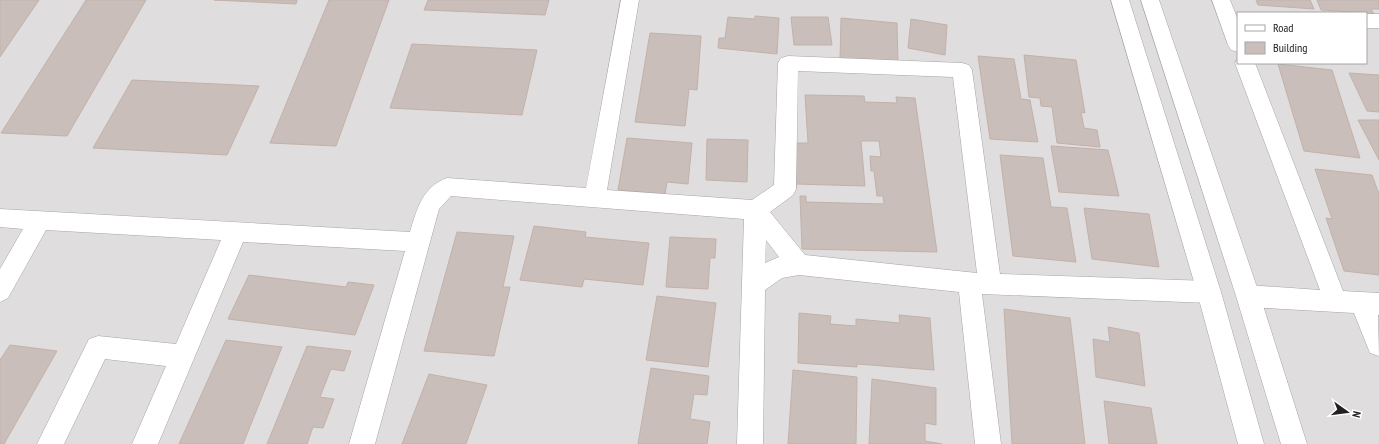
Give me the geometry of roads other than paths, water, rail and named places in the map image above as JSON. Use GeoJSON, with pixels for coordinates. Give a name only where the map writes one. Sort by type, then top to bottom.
{"type":"FeatureCollection","features":[{"type":"Feature","properties":{"kind":"street"},"geometry":{"type":"LineString","coordinates":[[595,197],[630,0]]}},
{"type":"Feature","properties":{"kind":"street"},"geometry":{"type":"LineString","coordinates":[[1120,0],[1209,292],[1251,444]]}},
{"type":"Feature","properties":{"kind":"street"},"geometry":{"type":"LineString","coordinates":[[1150,0],[1248,296],[1294,444]]}},
{"type":"Feature","properties":{"kind":"street"},"geometry":{"type":"LineString","coordinates":[[1228,10],[1237,42]]}},
{"type":"Feature","properties":{"kind":"street"},"geometry":{"type":"LineString","coordinates":[[1367,21],[1379,21]]}},
{"type":"Feature","properties":{"kind":"street"},"geometry":{"type":"LineString","coordinates":[[362,444],[428,204],[447,187],[755,210],[785,189],[788,63],[962,70],[980,283],[988,444]]}},
{"type":"Feature","properties":{"kind":"street"},"geometry":{"type":"LineString","coordinates":[[1245,64],[1336,302]]}},
{"type":"Feature","properties":{"kind":"street"},"geometry":{"type":"LineString","coordinates":[[755,210],[798,265]]}},
{"type":"Feature","properties":{"kind":"street"},"geometry":{"type":"LineString","coordinates":[[750,444],[755,210]]}},
{"type":"Feature","properties":{"kind":"street"},"geometry":{"type":"LineString","coordinates":[[0,218],[418,242]]}},
{"type":"Feature","properties":{"kind":"street"},"geometry":{"type":"LineString","coordinates":[[0,291],[40,220]]}},
{"type":"Feature","properties":{"kind":"street"},"geometry":{"type":"LineString","coordinates":[[144,444],[236,232]]}},
{"type":"Feature","properties":{"kind":"street"},"geometry":{"type":"LineString","coordinates":[[753,285],[777,268],[798,265],[980,283],[1209,292]]}},
{"type":"Feature","properties":{"kind":"street"},"geometry":{"type":"LineString","coordinates":[[1248,296],[1370,304],[1379,345]]}},
{"type":"Feature","properties":{"kind":"street"},"geometry":{"type":"LineString","coordinates":[[50,444],[98,347],[183,356]]}}]}
